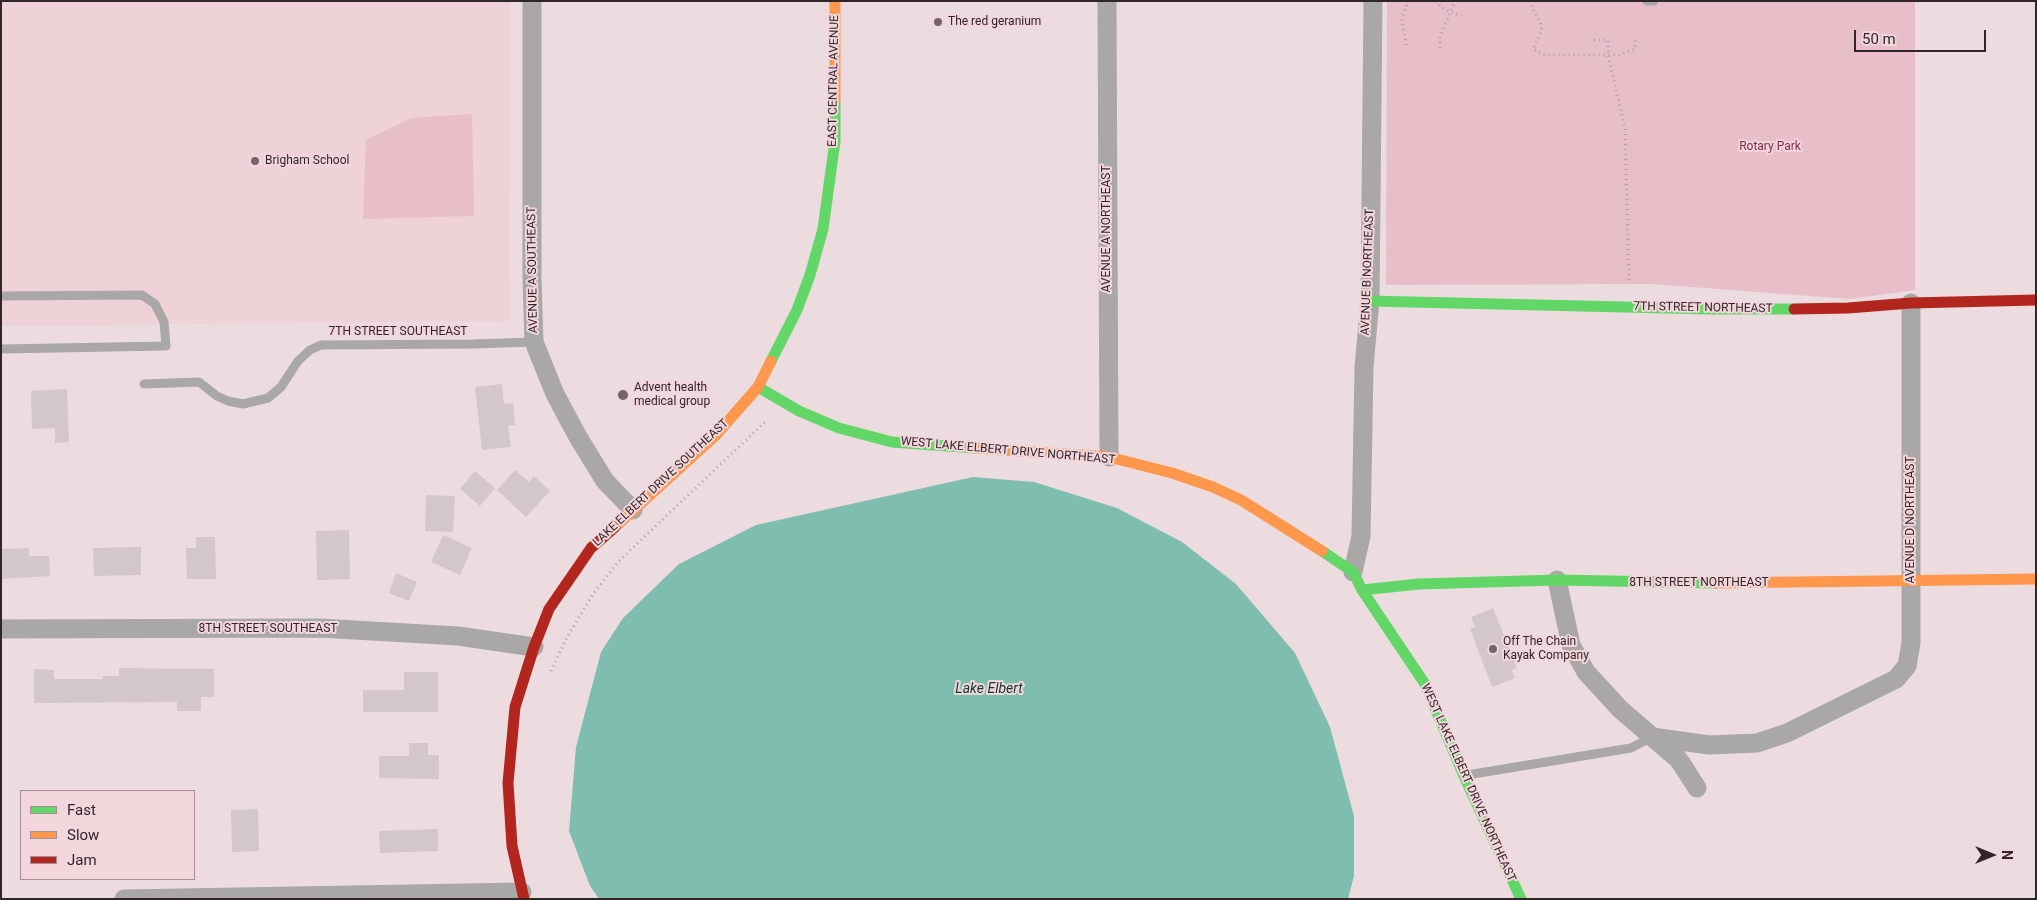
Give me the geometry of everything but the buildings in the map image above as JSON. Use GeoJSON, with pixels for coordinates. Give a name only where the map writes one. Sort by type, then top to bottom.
{"type":"FeatureCollection","features":[{"type":"Feature","properties":{"kind":"street","name":"AVENUE A SOUTHEAST"},"geometry":{"type":"LineString","coordinates":[[532,1],[532,279],[534,342],[555,394],[578,437],[606,481],[633,510]]}},
{"type":"Feature","properties":{"kind":"street","name":"EAST CENTRAL AVENUE"},"geometry":{"type":"LineString","coordinates":[[758,387],[797,310],[810,275],[823,229],[835,141],[835,1]]}},
{"type":"Feature","properties":{"kind":"street","name":"AVENUE A NORTHEAST"},"geometry":{"type":"LineString","coordinates":[[1106,1],[1109,457]]}},
{"type":"Feature","properties":{"kind":"street","name":"AVENUE B NORTHEAST"},"geometry":{"type":"LineString","coordinates":[[1353,572],[1361,536],[1364,366],[1370,301],[1373,1]]}},
{"type":"Feature","properties":{"kind":"street","name":"7TH STREET NORTHEAST"},"geometry":{"type":"LineString","coordinates":[[1370,301],[1708,310],[1848,308],[1911,303],[2036,300]]}},
{"type":"Feature","properties":{"kind":"street","name":"AVENUE D NORTHEAST"},"geometry":{"type":"LineString","coordinates":[[1652,737],[1708,745],[1757,743],[1787,733],[1896,679],[1907,666],[1911,644],[1911,303]]}},
{"type":"Feature","properties":{"kind":"street","name":"WEST LAKE ELBERT DRIVE NORTHEAST"},"geometry":{"type":"LineString","coordinates":[[758,387],[799,411],[839,428],[892,442],[1109,457],[1172,473],[1213,487],[1240,500],[1295,533],[1353,572],[1362,590],[1425,684],[1464,776],[1521,899]]}},
{"type":"Feature","properties":{"kind":"street","name":"LAKE ELBERT DRIVE SOUTHEAST"},"geometry":{"type":"LineString","coordinates":[[523,895],[512,846],[508,783],[515,707],[548,609],[591,548],[715,436],[758,387]]}},
{"type":"Feature","properties":{"kind":"street","name":"8TH STREET NORTHEAST"},"geometry":{"type":"LineString","coordinates":[[1362,590],[1419,584],[1557,580],[1711,583],[2036,579]]}},
{"type":"Feature","properties":{"kind":"street"},"geometry":{"type":"LineString","coordinates":[[1557,580],[1571,645],[1586,672],[1620,709],[1678,760],[1697,788]]}},
{"type":"Feature","properties":{"kind":"street","name":"8TH STREET SOUTHEAST"},"geometry":{"type":"LineString","coordinates":[[1,629],[320,628],[458,636],[534,647]]}},
{"type":"Feature","properties":{"kind":"street"},"geometry":{"type":"LineString","coordinates":[[124,899],[523,895]]}},
{"type":"Feature","properties":{"kind":"lane"},"geometry":{"type":"LineString","coordinates":[[1,296],[142,295],[155,304],[164,322],[166,346],[1,349]]}},
{"type":"Feature","properties":{"kind":"lane","name":"7TH STREET SOUTHEAST"},"geometry":{"type":"LineString","coordinates":[[144,384],[199,382],[228,402],[243,404],[268,398],[281,387],[298,361],[310,350],[321,345],[534,342]]}},
{"type":"Feature","properties":{"kind":"lane"},"geometry":{"type":"LineString","coordinates":[[1464,776],[1631,748],[1652,737]]}},
{"type":"Feature","properties":{"kind":"path"},"geometry":{"type":"LineString","coordinates":[[1406,45],[1402,20],[1408,1]]}},
{"type":"Feature","properties":{"kind":"path"},"geometry":{"type":"LineString","coordinates":[[1436,1],[1442,8],[1462,16]]}},
{"type":"Feature","properties":{"kind":"path"},"geometry":{"type":"LineString","coordinates":[[1440,48],[1440,37],[1455,1]]}},
{"type":"Feature","properties":{"kind":"path"},"geometry":{"type":"LineString","coordinates":[[1528,1],[1540,22],[1542,30],[1533,49],[1545,55],[1619,55],[1635,49],[1635,37]]}},
{"type":"Feature","properties":{"kind":"path"},"geometry":{"type":"LineString","coordinates":[[1594,40],[1608,40],[1608,55],[1625,128],[1629,280]]}},
{"type":"Feature","properties":{"kind":"path"},"geometry":{"type":"LineString","coordinates":[[548,678],[566,639],[593,594],[620,560],[765,422]]}},
{"type":"Feature","properties":{"kind":"shaded area","name":"Brigham School"},"geometry":{"type":"Polygon","coordinates":[[[1,1],[510,1],[509,321],[1,326],[1,1]]]}},
{"type":"Feature","properties":{"kind":"green space","name":"Rotary Park"},"geometry":{"type":"Polygon","coordinates":[[[1387,1],[1915,1],[1915,290],[1850,299],[1652,284],[1386,285],[1387,1]]]}},
{"type":"Feature","properties":{"kind":"green space"},"geometry":{"type":"Polygon","coordinates":[[[472,114],[474,216],[363,219],[366,140],[411,118],[472,114]]]}},
{"type":"Feature","properties":{"kind":"water","name":"Lake Elbert"},"geometry":{"type":"Polygon","coordinates":[[[973,477],[1034,482],[1117,508],[1182,542],[1236,584],[1295,653],[1330,727],[1354,816],[1354,876],[1348,899],[599,899],[590,886],[569,831],[576,747],[601,652],[623,618],[679,564],[756,525],[973,477]]]}},
{"type":"Feature","properties":{"kind":"traffic: fast"},"geometry":{"type":"LineString","coordinates":[[771,361],[797,310],[810,275],[823,229],[835,141],[835,100]]}},
{"type":"Feature","properties":{"kind":"traffic: fast"},"geometry":{"type":"LineString","coordinates":[[1370,301],[1708,309],[1794,309]]}},
{"type":"Feature","properties":{"kind":"traffic: fast"},"geometry":{"type":"LineString","coordinates":[[758,387],[799,411],[839,428],[892,442],[975,448]]}},
{"type":"Feature","properties":{"kind":"traffic: fast"},"geometry":{"type":"LineString","coordinates":[[1322,551],[1353,572],[1362,590],[1425,684],[1464,776],[1521,899]]}},
{"type":"Feature","properties":{"kind":"traffic: fast"},"geometry":{"type":"LineString","coordinates":[[1362,590],[1419,584],[1557,580],[1716,583]]}},
{"type":"Feature","properties":{"kind":"traffic: slow"},"geometry":{"type":"LineString","coordinates":[[835,1],[835,100]]}},
{"type":"Feature","properties":{"kind":"traffic: slow"},"geometry":{"type":"LineString","coordinates":[[615,527],[715,436],[758,387],[771,361]]}},
{"type":"Feature","properties":{"kind":"traffic: slow"},"geometry":{"type":"LineString","coordinates":[[975,448],[1109,457],[1172,473],[1213,487],[1241,500],[1322,551]]}},
{"type":"Feature","properties":{"kind":"traffic: slow"},"geometry":{"type":"LineString","coordinates":[[1716,583],[2036,579]]}},
{"type":"Feature","properties":{"kind":"traffic: jam"},"geometry":{"type":"LineString","coordinates":[[1794,309],[1848,308],[1911,303],[2036,300]]}},
{"type":"Feature","properties":{"kind":"traffic: jam"},"geometry":{"type":"LineString","coordinates":[[524,899],[512,846],[508,783],[515,707],[534,647],[549,609],[591,548],[615,527]]}},
{"type":"Feature","properties":{"kind":"place","name":"The red geranium"},"geometry":{"type":"Point","coordinates":[938,22]}},
{"type":"Feature","properties":{"kind":"place","name":"Brigham School"},"geometry":{"type":"Point","coordinates":[255,161]}},
{"type":"Feature","properties":{"kind":"place","name":"Advent health medical group"},"geometry":{"type":"Point","coordinates":[623,395]}},
{"type":"Feature","properties":{"kind":"place","name":"Off The Chain Kayak Company"},"geometry":{"type":"Point","coordinates":[1493,649]}}]}
